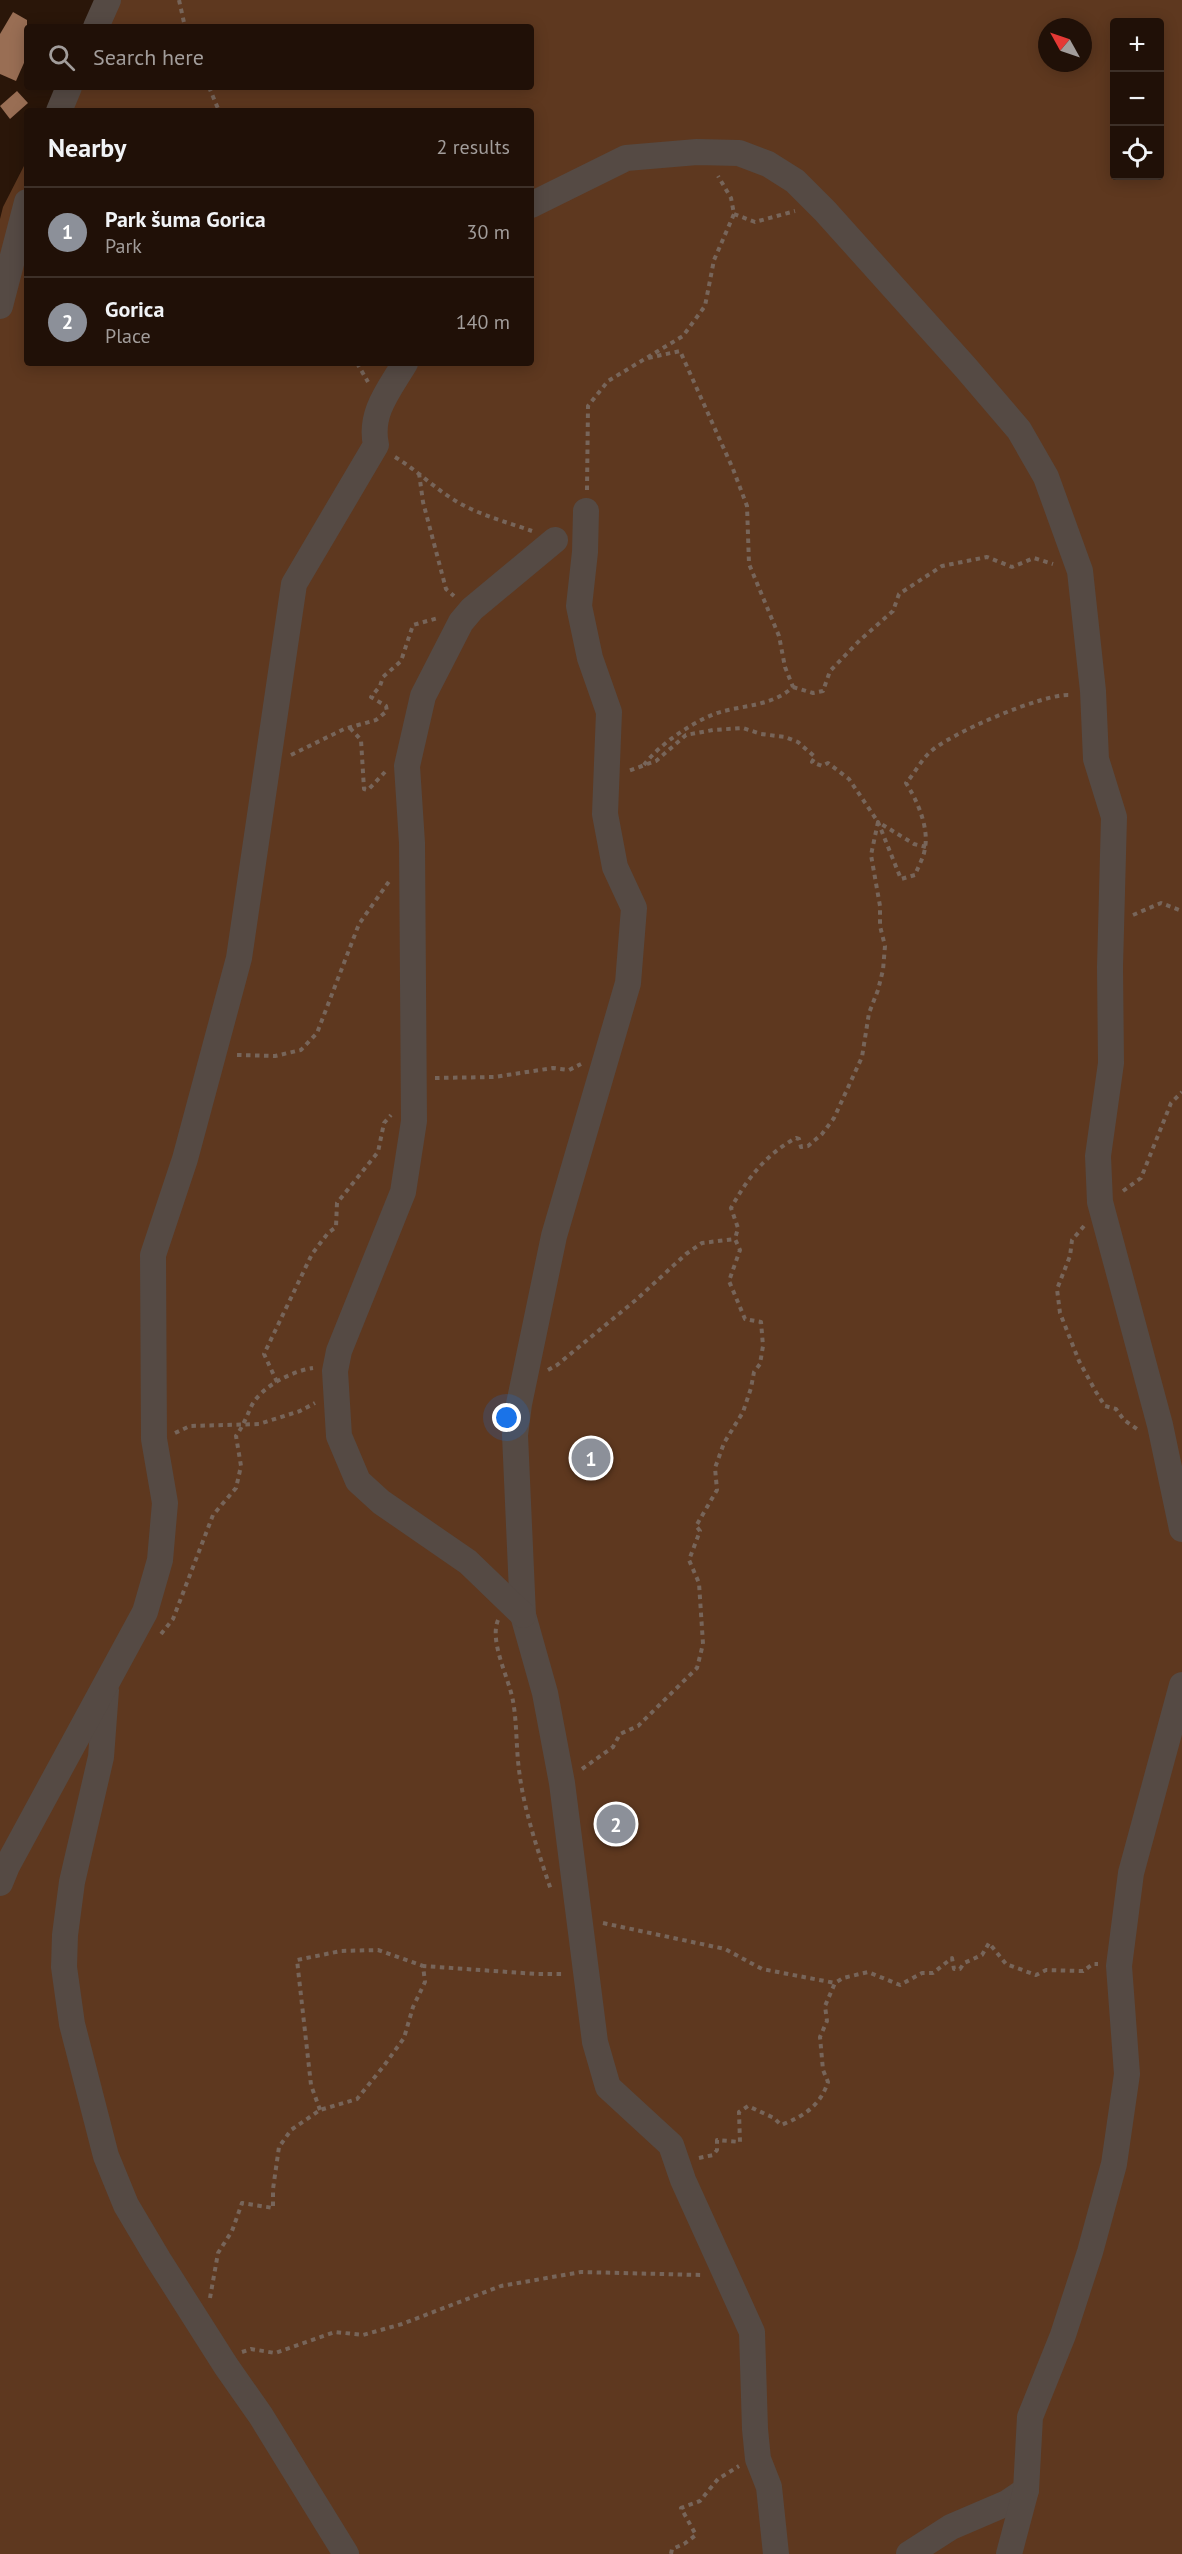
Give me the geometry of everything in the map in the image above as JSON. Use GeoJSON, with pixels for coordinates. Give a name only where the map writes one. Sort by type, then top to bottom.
{"type":"FeatureCollection","features":[{"type":"Feature","properties":{"kind":"street"},"geometry":{"type":"LineString","coordinates":[[97,24],[108,0]]}},
{"type":"Feature","properties":{"kind":"street"},"geometry":{"type":"LineString","coordinates":[[60,108],[68,90]]}},
{"type":"Feature","properties":{"kind":"street"},"geometry":{"type":"LineString","coordinates":[[534,204],[626,158],[697,152],[739,153],[768,164],[795,182],[825,211],[1019,430],[1046,477],[1080,571],[1094,691],[1096,759],[1114,817],[1111,1064],[1098,1156],[1100,1202],[1160,1425],[1182,1529]]}},
{"type":"Feature","properties":{"kind":"street"},"geometry":{"type":"LineString","coordinates":[[0,306],[24,214]]}},
{"type":"Feature","properties":{"kind":"street"},"geometry":{"type":"LineString","coordinates":[[0,1882],[145,1612],[160,1560],[165,1503],[154,1440],[153,1255],[185,1159],[239,958],[294,584],[376,445],[373,430],[380,403],[403,366]]}},
{"type":"Feature","properties":{"kind":"street"},"geometry":{"type":"LineString","coordinates":[[586,511],[585,552],[579,606],[590,658],[609,712],[605,814],[615,867],[634,908],[628,983],[554,1236],[523,1383],[515,1435],[517,1609],[545,1693],[562,1783],[595,2042],[608,2087],[671,2145],[682,2176],[752,2332],[758,2455],[769,2487],[776,2554]]}},
{"type":"Feature","properties":{"kind":"street"},"geometry":{"type":"LineString","coordinates":[[517,1609],[468,1562],[381,1502],[358,1481],[339,1436],[335,1371],[339,1351],[403,1192],[414,1121],[412,843],[407,766],[423,696],[466,615],[555,540]]}},
{"type":"Feature","properties":{"kind":"street"},"geometry":{"type":"LineString","coordinates":[[106,1681],[101,1757],[72,1882],[65,1935],[64,1967],[72,2024],[106,2156],[126,2205],[346,2554]]}},
{"type":"Feature","properties":{"kind":"street"},"geometry":{"type":"LineString","coordinates":[[1010,2554],[1026,2490],[1030,2417],[1063,2335],[1090,2252],[1114,2164],[1127,2073],[1119,1966],[1131,1873],[1182,1685]]}},
{"type":"Feature","properties":{"kind":"street"},"geometry":{"type":"LineString","coordinates":[[909,2554],[951,2527],[1007,2503],[1026,2490]]}},
{"type":"Feature","properties":{"kind":"path"},"geometry":{"type":"LineString","coordinates":[[179,0],[183,24]]}},
{"type":"Feature","properties":{"kind":"path"},"geometry":{"type":"LineString","coordinates":[[210,90],[218,108]]}},
{"type":"Feature","properties":{"kind":"path"},"geometry":{"type":"LineString","coordinates":[[586,511],[589,471],[588,406],[608,381],[683,336],[705,306],[714,260],[734,214],[731,198],[720,179],[697,152]]}},
{"type":"Feature","properties":{"kind":"path"},"geometry":{"type":"LineString","coordinates":[[734,214],[755,222],[803,209],[825,211]]}},
{"type":"Feature","properties":{"kind":"path"},"geometry":{"type":"LineString","coordinates":[[644,358],[680,351],[714,426],[747,506],[749,564],[779,636],[785,667],[793,687]]}},
{"type":"Feature","properties":{"kind":"path"},"geometry":{"type":"LineString","coordinates":[[376,445],[419,472],[451,498],[487,516],[555,540]]}},
{"type":"Feature","properties":{"kind":"path"},"geometry":{"type":"LineString","coordinates":[[419,472],[423,502],[446,589],[466,615]]}},
{"type":"Feature","properties":{"kind":"path"},"geometry":{"type":"LineString","coordinates":[[793,687],[813,693],[823,691],[830,671],[893,610],[899,594],[942,566],[987,557],[1012,567],[1034,558],[1080,571]]}},
{"type":"Feature","properties":{"kind":"path"},"geometry":{"type":"LineString","coordinates":[[267,765],[285,760],[290,755],[350,728],[376,720],[387,711],[386,706],[371,696],[380,686],[383,677],[401,661],[412,625],[447,615],[466,615]]}},
{"type":"Feature","properties":{"kind":"path"},"geometry":{"type":"LineString","coordinates":[[642,767],[656,751],[678,734],[705,719],[722,711],[762,704],[787,693],[793,687]]}},
{"type":"Feature","properties":{"kind":"path"},"geometry":{"type":"LineString","coordinates":[[607,778],[656,761],[681,738],[693,733],[743,728],[761,734],[785,737],[805,747],[815,757],[812,762],[822,766],[828,764],[849,780],[878,822],[901,879],[915,875],[926,847],[923,820],[915,797],[906,783],[930,752],[983,723],[1027,703],[1061,694],[1087,696],[1094,691]]}},
{"type":"Feature","properties":{"kind":"path"},"geometry":{"type":"LineString","coordinates":[[350,728],[361,740],[364,789],[368,790],[387,770]]}},
{"type":"Feature","properties":{"kind":"path"},"geometry":{"type":"LineString","coordinates":[[878,822],[914,844],[926,847]]}},
{"type":"Feature","properties":{"kind":"path"},"geometry":{"type":"LineString","coordinates":[[562,1783],[613,1747],[620,1734],[638,1726],[697,1668],[703,1644],[699,1582],[689,1560],[700,1531],[696,1526],[717,1490],[715,1468],[724,1443],[742,1412],[754,1372],[760,1364],[763,1346],[761,1322],[746,1319],[729,1281],[740,1250],[735,1239],[738,1228],[731,1208],[746,1181],[784,1145],[796,1138],[799,1139],[801,1147],[808,1146],[822,1134],[834,1118],[862,1057],[869,1013],[879,990],[885,946],[880,926],[880,906],[871,855],[878,822]]}},
{"type":"Feature","properties":{"kind":"path"},"geometry":{"type":"LineString","coordinates":[[210,1064],[245,1054],[275,1056],[301,1050],[317,1033],[359,924],[412,843]]}},
{"type":"Feature","properties":{"kind":"path"},"geometry":{"type":"LineString","coordinates":[[1112,916],[1135,915],[1161,903],[1182,911]]}},
{"type":"Feature","properties":{"kind":"path"},"geometry":{"type":"LineString","coordinates":[[523,1383],[557,1365],[637,1299],[686,1254],[702,1243],[735,1239]]}},
{"type":"Feature","properties":{"kind":"path"},"geometry":{"type":"LineString","coordinates":[[155,1641],[173,1619],[213,1515],[236,1488],[242,1466],[236,1436],[244,1425],[251,1404],[290,1373],[322,1367],[335,1371]]}},
{"type":"Feature","properties":{"kind":"path"},"geometry":{"type":"LineString","coordinates":[[154,1440],[190,1426],[259,1424],[300,1411],[318,1402]]}},
{"type":"Feature","properties":{"kind":"path"},"geometry":{"type":"LineString","coordinates":[[517,1609],[504,1606],[496,1626],[498,1651],[513,1700],[519,1772],[529,1817],[553,1898]]}},
{"type":"Feature","properties":{"kind":"path"},"geometry":{"type":"LineString","coordinates":[[579,1918],[725,1948],[762,1969],[835,1983]]}},
{"type":"Feature","properties":{"kind":"path"},"geometry":{"type":"LineString","coordinates":[[682,2176],[698,2158],[713,2155],[717,2150],[717,2140],[740,2142],[739,2112],[748,2106],[766,2113],[781,2125],[794,2120],[820,2101],[828,2082],[823,2070],[820,2037],[827,2021],[825,2006],[835,1983],[843,1978],[868,1972],[900,1985],[922,1973],[933,1973],[952,1958],[954,1969],[960,1969],[964,1963],[982,1955],[989,1943],[1006,1964],[1036,1975],[1046,1970],[1083,1971],[1093,1964],[1119,1966]]}},
{"type":"Feature","properties":{"kind":"path"},"geometry":{"type":"LineString","coordinates":[[320,2110],[311,2085],[297,1960],[341,1951],[378,1950],[423,1966],[567,1974]]}},
{"type":"Feature","properties":{"kind":"path"},"geometry":{"type":"LineString","coordinates":[[564,1962],[569,1984]]}},
{"type":"Feature","properties":{"kind":"path"},"geometry":{"type":"LineString","coordinates":[[199,2324],[212,2294],[219,2253],[232,2231],[242,2203],[273,2208],[273,2189],[279,2147],[291,2130],[320,2110],[357,2099],[404,2038],[413,2007],[425,1982],[423,1966]]}},
{"type":"Feature","properties":{"kind":"path"},"geometry":{"type":"LineString","coordinates":[[221,2359],[251,2349],[275,2353],[336,2332],[363,2335],[402,2324],[501,2286],[581,2272],[685,2276],[726,2273]]}},
{"type":"Feature","properties":{"kind":"path"},"geometry":{"type":"LineString","coordinates":[[671,2554],[672,2549],[696,2535],[681,2508],[700,2501],[718,2479],[758,2455]]}},
{"type":"Feature","properties":{"kind":"shaded area"},"geometry":{"type":"Polygon","coordinates":[[[109,0],[1182,0],[1182,2554],[0,2554],[0,219],[3,207],[24,166],[24,366],[534,366],[534,108],[54,108],[62,90],[534,90],[534,24],[97,24],[109,0]]]}},
{"type":"Feature","properties":{"kind":"building"},"geometry":{"type":"Polygon","coordinates":[[[13,12],[27,20],[27,24],[24,24],[24,63],[16,81],[0,74],[0,34],[13,12]]]}},
{"type":"Feature","properties":{"kind":"building"},"geometry":{"type":"Polygon","coordinates":[[[17,91],[28,103],[10,119],[0,106],[17,91]]]}},
{"type":"Feature","properties":{"kind":"place","name":"Park šuma Gorica"},"geometry":{"type":"Point","coordinates":[591,1458]}},
{"type":"Feature","properties":{"kind":"place","name":"Gorica"},"geometry":{"type":"Point","coordinates":[616,1824]}}]}
